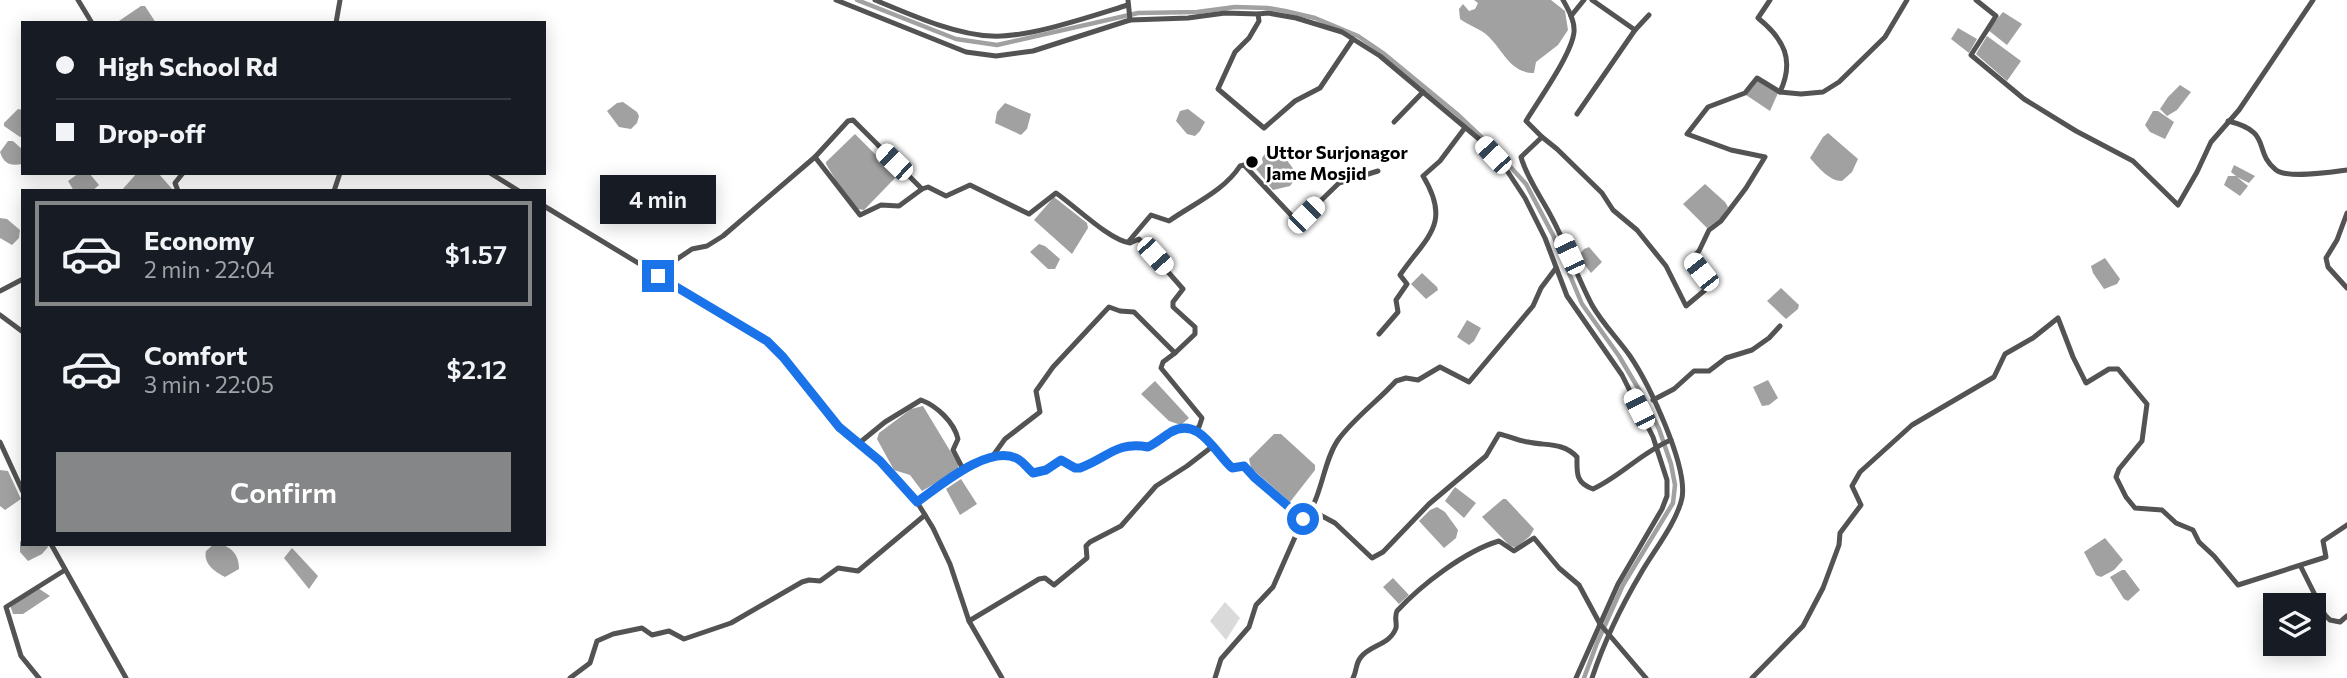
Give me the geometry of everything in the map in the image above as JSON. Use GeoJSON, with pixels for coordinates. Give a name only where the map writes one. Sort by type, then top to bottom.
{"type":"FeatureCollection","features":[{"type":"Feature","properties":{"kind":"street"},"geometry":{"type":"LineString","coordinates":[[78,0],[91,21]]}},
{"type":"Feature","properties":{"kind":"street"},"geometry":{"type":"LineString","coordinates":[[336,21],[340,0]]}},
{"type":"Feature","properties":{"kind":"street"},"geometry":{"type":"LineString","coordinates":[[836,0],[966,52],[996,56],[1033,51],[1130,20],[1188,18],[1224,13],[1268,13],[1296,18],[1342,32],[1380,56],[1479,139],[1515,181],[1545,238],[1567,296],[1622,375],[1657,446],[1667,480],[1667,496],[1662,509],[1618,584],[1576,678]]}},
{"type":"Feature","properties":{"kind":"street"},"geometry":{"type":"LineString","coordinates":[[875,0],[958,30],[996,37],[1076,20],[1128,2],[1130,20]]}},
{"type":"Feature","properties":{"kind":"street"},"geometry":{"type":"LineString","coordinates":[[1563,0],[1574,30],[1569,46],[1525,121],[1602,193],[1613,210],[1637,230],[1666,266],[1686,306],[1711,285],[1691,259],[1699,251],[1709,230],[1721,220],[1752,180],[1765,158],[1731,150],[1687,134],[1709,107],[1745,93],[1757,78],[1780,92],[1801,94],[1822,92],[1839,82],[1885,37],[1907,0]]}},
{"type":"Feature","properties":{"kind":"street"},"geometry":{"type":"LineString","coordinates":[[1571,16],[1584,0]]}},
{"type":"Feature","properties":{"kind":"street"},"geometry":{"type":"LineString","coordinates":[[1592,0],[1635,30]]}},
{"type":"Feature","properties":{"kind":"street"},"geometry":{"type":"LineString","coordinates":[[1770,0],[1758,18],[1778,38],[1787,59],[1786,79],[1780,92]]}},
{"type":"Feature","properties":{"kind":"street"},"geometry":{"type":"LineString","coordinates":[[1976,0],[1996,16],[1971,55],[2024,99],[2133,162],[2178,205],[2211,142],[2260,80],[2313,0]]}},
{"type":"Feature","properties":{"kind":"street"},"geometry":{"type":"LineString","coordinates":[[1258,14],[1259,22],[1249,38],[1235,52],[1218,89],[1264,128],[1295,101],[1320,88],[1353,39]]}},
{"type":"Feature","properties":{"kind":"street"},"geometry":{"type":"LineString","coordinates":[[1577,114],[1635,30],[1649,15]]}},
{"type":"Feature","properties":{"kind":"street"},"geometry":{"type":"LineString","coordinates":[[1394,122],[1423,92]]}},
{"type":"Feature","properties":{"kind":"street"},"geometry":{"type":"LineString","coordinates":[[655,274],[692,248],[707,246],[723,236],[815,157],[848,121],[853,120],[922,189]]}},
{"type":"Feature","properties":{"kind":"street"},"geometry":{"type":"LineString","coordinates":[[2228,121],[2248,127],[2258,136],[2276,170],[2286,174],[2347,170]]}},
{"type":"Feature","properties":{"kind":"street"},"geometry":{"type":"LineString","coordinates":[[1380,334],[1398,312],[1396,300],[1407,284],[1400,275],[1429,237],[1436,222],[1436,200],[1423,176],[1440,161],[1464,129]]}},
{"type":"Feature","properties":{"kind":"street"},"geometry":{"type":"LineString","coordinates":[[1542,137],[1521,157],[1525,170],[1553,220],[1593,306],[1630,357],[1653,400],[1671,440],[1682,479],[1679,509],[1631,590],[1592,678]]}},
{"type":"Feature","properties":{"kind":"street"},"geometry":{"type":"LineString","coordinates":[[815,157],[860,215],[881,205],[900,206],[922,189],[933,188],[946,197],[970,185],[1029,214],[1056,194],[1127,244]]}},
{"type":"Feature","properties":{"kind":"street"},"geometry":{"type":"LineString","coordinates":[[1127,244],[1151,215],[1169,221],[1222,187],[1240,166],[1244,165],[1292,216],[1299,218],[1306,215],[1339,183],[1378,171]]}},
{"type":"Feature","properties":{"kind":"street"},"geometry":{"type":"LineString","coordinates":[[493,175],[516,189]]}},
{"type":"Feature","properties":{"kind":"street"},"geometry":{"type":"LineString","coordinates":[[546,206],[767,341],[783,357],[839,427],[899,480],[917,502],[950,564],[969,621],[1002,678]]}},
{"type":"Feature","properties":{"kind":"street"},"geometry":{"type":"LineString","coordinates":[[2347,213],[2337,240],[2326,258],[2328,267],[2347,288]]}},
{"type":"Feature","properties":{"kind":"street"},"geometry":{"type":"LineString","coordinates":[[1127,244],[1139,239],[1183,289],[1173,302],[1173,307],[1195,330],[1192,338],[1163,362],[1161,368],[1202,418],[1199,427],[1194,430]]}},
{"type":"Feature","properties":{"kind":"street"},"geometry":{"type":"LineString","coordinates":[[1214,678],[1226,652],[1246,632],[1256,605],[1273,587],[1303,519],[1311,510],[1332,451],[1339,440],[1400,378],[1418,380],[1440,368],[1469,382],[1533,306],[1541,288],[1556,268]]}},
{"type":"Feature","properties":{"kind":"street"},"geometry":{"type":"LineString","coordinates":[[0,291],[21,280]]}},
{"type":"Feature","properties":{"kind":"street"},"geometry":{"type":"LineString","coordinates":[[992,457],[1005,439],[1040,412],[1036,391],[1053,367],[1109,307],[1134,312],[1175,353]]}},
{"type":"Feature","properties":{"kind":"street"},"geometry":{"type":"LineString","coordinates":[[0,315],[21,331]]}},
{"type":"Feature","properties":{"kind":"street"},"geometry":{"type":"LineString","coordinates":[[1752,678],[1803,626],[1823,588],[1839,545],[1840,533],[1861,505],[1852,486],[1860,472],[1912,425],[1994,377],[2005,354],[2033,338],[2058,318],[2086,383],[2109,369],[2118,369],[2147,404],[2142,441],[2119,469],[2116,477],[2126,497],[2136,508],[2162,510],[2176,523],[2193,530],[2199,542],[2238,585],[2326,557],[2323,541],[2347,525]]}},
{"type":"Feature","properties":{"kind":"street"},"geometry":{"type":"LineString","coordinates":[[1653,400],[1674,389],[1694,371],[1709,371],[1726,358],[1760,346],[1780,326]]}},
{"type":"Feature","properties":{"kind":"street"},"geometry":{"type":"LineString","coordinates":[[858,444],[885,422],[921,400],[933,406],[954,427],[958,439],[953,450],[964,471]]}},
{"type":"Feature","properties":{"kind":"street"},"geometry":{"type":"LineString","coordinates":[[917,502],[980,460],[1014,457],[1033,473],[1046,470],[1061,460],[1080,468],[1114,450],[1134,444],[1148,447],[1172,432],[1185,428],[1194,430],[1213,446],[1232,468],[1244,466],[1303,519]]}},
{"type":"Feature","properties":{"kind":"street"},"geometry":{"type":"LineString","coordinates":[[1311,510],[1335,523],[1373,558],[1383,552],[1429,504],[1486,456],[1499,434],[1571,450],[1577,457],[1577,477],[1581,483],[1593,489],[1657,446],[1671,440]]}},
{"type":"Feature","properties":{"kind":"street"},"geometry":{"type":"LineString","coordinates":[[0,442],[21,488]]}},
{"type":"Feature","properties":{"kind":"street"},"geometry":{"type":"LineString","coordinates":[[969,621],[1039,579],[1045,578],[1054,585],[1060,582],[1087,558],[1086,546],[1090,542],[1121,526],[1156,486],[1213,446]]}},
{"type":"Feature","properties":{"kind":"street"},"geometry":{"type":"LineString","coordinates":[[570,678],[590,663],[596,643],[613,634],[642,628],[652,635],[669,631],[684,639],[731,623],[802,582],[820,581],[838,568],[858,571],[925,515]]}},
{"type":"Feature","properties":{"kind":"street"},"geometry":{"type":"LineString","coordinates":[[1353,678],[1356,664],[1362,656],[1381,645],[1394,631],[1395,614],[1404,604],[1477,549],[1499,541],[1514,551],[1536,539],[1559,568],[1579,585],[1600,624],[1646,678]]}},
{"type":"Feature","properties":{"kind":"street"},"geometry":{"type":"LineString","coordinates":[[52,546],[126,678]]}},
{"type":"Feature","properties":{"kind":"street"},"geometry":{"type":"LineString","coordinates":[[2301,567],[2325,615],[2330,620],[2340,622],[2347,616]]}},
{"type":"Feature","properties":{"kind":"street"},"geometry":{"type":"LineString","coordinates":[[39,678],[22,656],[3,609],[65,570]]}},
{"type":"Feature","properties":{"kind":"shaded area"},"geometry":{"type":"Polygon","coordinates":[[[1474,0],[1551,0],[1565,11],[1568,30],[1558,45],[1536,62],[1534,73],[1526,72],[1513,65],[1485,34],[1460,19],[1459,9],[1463,4],[1469,11],[1475,9],[1478,3],[1474,0]]]}},
{"type":"Feature","properties":{"kind":"shaded area"},"geometry":{"type":"Polygon","coordinates":[[[145,6],[155,21],[119,21],[145,6]]]}},
{"type":"Feature","properties":{"kind":"shaded area"},"geometry":{"type":"Polygon","coordinates":[[[2003,12],[2022,24],[2007,45],[1988,30],[2003,12]]]}},
{"type":"Feature","properties":{"kind":"shaded area"},"geometry":{"type":"Polygon","coordinates":[[[1958,28],[1977,39],[1969,53],[1951,39],[1958,28]]]}},
{"type":"Feature","properties":{"kind":"shaded area"},"geometry":{"type":"Polygon","coordinates":[[[1987,36],[2021,61],[2007,81],[1976,54],[1987,36]]]}},
{"type":"Feature","properties":{"kind":"shaded area"},"geometry":{"type":"Polygon","coordinates":[[[1757,80],[1778,93],[1770,111],[1746,95],[1757,80]]]}},
{"type":"Feature","properties":{"kind":"shaded area"},"geometry":{"type":"Polygon","coordinates":[[[2180,85],[2191,92],[2177,110],[2167,116],[2160,109],[2180,85]]]}},
{"type":"Feature","properties":{"kind":"shaded area"},"geometry":{"type":"Polygon","coordinates":[[[623,102],[639,116],[631,129],[619,127],[607,111],[623,102]]]}},
{"type":"Feature","properties":{"kind":"shaded area"},"geometry":{"type":"Polygon","coordinates":[[[1005,103],[1031,114],[1027,129],[1021,135],[995,123],[997,112],[1005,103]]]}},
{"type":"Feature","properties":{"kind":"shaded area"},"geometry":{"type":"Polygon","coordinates":[[[18,109],[21,110],[21,137],[4,126],[18,109]]]}},
{"type":"Feature","properties":{"kind":"shaded area"},"geometry":{"type":"Polygon","coordinates":[[[1188,109],[1205,122],[1195,136],[1187,134],[1176,121],[1180,111],[1188,109]]]}},
{"type":"Feature","properties":{"kind":"shaded area"},"geometry":{"type":"Polygon","coordinates":[[[2153,111],[2158,111],[2174,122],[2165,139],[2150,132],[2145,125],[2153,111]]]}},
{"type":"Feature","properties":{"kind":"shaded area"},"geometry":{"type":"Polygon","coordinates":[[[1828,133],[1858,159],[1852,172],[1842,181],[1828,176],[1810,158],[1828,133]]]}},
{"type":"Feature","properties":{"kind":"shaded area"},"geometry":{"type":"Polygon","coordinates":[[[855,134],[892,171],[895,178],[864,210],[858,209],[843,192],[826,164],[855,134]]]}},
{"type":"Feature","properties":{"kind":"shaded area"},"geometry":{"type":"Polygon","coordinates":[[[8,141],[13,141],[21,148],[21,164],[6,162],[0,152],[8,141]]]}},
{"type":"Feature","properties":{"kind":"shaded area"},"geometry":{"type":"Polygon","coordinates":[[[1277,147],[1298,175],[1290,186],[1273,190],[1256,169],[1263,163],[1262,158],[1269,148],[1277,147]]]}},
{"type":"Feature","properties":{"kind":"shaded area"},"geometry":{"type":"Polygon","coordinates":[[[2234,165],[2255,176],[2249,183],[2237,177],[2248,186],[2240,196],[2224,185],[2228,176],[2236,176],[2231,172],[2234,165]]]}},
{"type":"Feature","properties":{"kind":"shaded area"},"geometry":{"type":"Polygon","coordinates":[[[76,175],[91,175],[99,185],[94,189],[73,189],[68,181],[76,175]]]}},
{"type":"Feature","properties":{"kind":"shaded area"},"geometry":{"type":"Polygon","coordinates":[[[135,175],[160,175],[172,189],[123,189],[135,175]]]}},
{"type":"Feature","properties":{"kind":"shaded area"},"geometry":{"type":"Polygon","coordinates":[[[1705,184],[1728,207],[1721,218],[1707,228],[1683,204],[1705,184]]]}},
{"type":"Feature","properties":{"kind":"shaded area"},"geometry":{"type":"Polygon","coordinates":[[[1054,197],[1087,223],[1088,228],[1072,254],[1034,220],[1054,197]]]}},
{"type":"Feature","properties":{"kind":"shaded area"},"geometry":{"type":"Polygon","coordinates":[[[0,218],[7,219],[20,230],[19,238],[12,245],[0,238],[0,218]]]}},
{"type":"Feature","properties":{"kind":"shaded area"},"geometry":{"type":"Polygon","coordinates":[[[1039,244],[1060,259],[1055,269],[1048,269],[1030,252],[1039,244]]]}},
{"type":"Feature","properties":{"kind":"shaded area"},"geometry":{"type":"Polygon","coordinates":[[[1589,247],[1602,262],[1591,273],[1578,256],[1589,247]]]}},
{"type":"Feature","properties":{"kind":"shaded area"},"geometry":{"type":"Polygon","coordinates":[[[2105,258],[2120,279],[2117,284],[2104,289],[2091,266],[2105,258]]]}},
{"type":"Feature","properties":{"kind":"shaded area"},"geometry":{"type":"Polygon","coordinates":[[[1422,273],[1438,290],[1426,299],[1411,284],[1422,273]]]}},
{"type":"Feature","properties":{"kind":"shaded area"},"geometry":{"type":"Polygon","coordinates":[[[1781,288],[1799,305],[1786,319],[1767,301],[1781,288]]]}},
{"type":"Feature","properties":{"kind":"shaded area"},"geometry":{"type":"Polygon","coordinates":[[[1467,320],[1481,328],[1469,345],[1457,337],[1467,320]]]}},
{"type":"Feature","properties":{"kind":"shaded area"},"geometry":{"type":"Polygon","coordinates":[[[1768,380],[1778,398],[1769,405],[1762,406],[1753,387],[1768,380]]]}},
{"type":"Feature","properties":{"kind":"shaded area"},"geometry":{"type":"Polygon","coordinates":[[[1155,381],[1189,418],[1181,425],[1169,421],[1141,394],[1155,381]]]}},
{"type":"Feature","properties":{"kind":"shaded area"},"geometry":{"type":"Polygon","coordinates":[[[923,406],[958,464],[958,470],[922,491],[910,475],[894,470],[877,439],[879,433],[911,409],[923,406]]]}},
{"type":"Feature","properties":{"kind":"shaded area"},"geometry":{"type":"Polygon","coordinates":[[[1274,434],[1281,434],[1315,465],[1315,470],[1290,502],[1251,468],[1249,459],[1274,434]]]}},
{"type":"Feature","properties":{"kind":"shaded area"},"geometry":{"type":"Polygon","coordinates":[[[0,470],[8,471],[21,499],[5,510],[0,506],[0,470]]]}},
{"type":"Feature","properties":{"kind":"shaded area"},"geometry":{"type":"Polygon","coordinates":[[[961,479],[977,504],[960,515],[946,489],[961,479]]]}},
{"type":"Feature","properties":{"kind":"shaded area"},"geometry":{"type":"Polygon","coordinates":[[[1455,487],[1476,503],[1464,518],[1445,501],[1455,487]]]}},
{"type":"Feature","properties":{"kind":"shaded area"},"geometry":{"type":"Polygon","coordinates":[[[1503,499],[1534,529],[1516,548],[1509,545],[1482,517],[1503,499]]]}},
{"type":"Feature","properties":{"kind":"shaded area"},"geometry":{"type":"Polygon","coordinates":[[[1437,507],[1445,512],[1458,530],[1456,538],[1444,548],[1419,521],[1437,507]]]}},
{"type":"Feature","properties":{"kind":"shaded area"},"geometry":{"type":"Polygon","coordinates":[[[2105,538],[2123,560],[2114,570],[2101,577],[2096,575],[2084,552],[2105,538]]]}},
{"type":"Feature","properties":{"kind":"shaded area"},"geometry":{"type":"Polygon","coordinates":[[[20,542],[21,546],[48,547],[42,554],[28,561],[20,552],[20,542]]]}},
{"type":"Feature","properties":{"kind":"shaded area"},"geometry":{"type":"Polygon","coordinates":[[[212,546],[224,546],[237,558],[239,569],[225,577],[217,573],[206,560],[206,551],[212,546]]]}},
{"type":"Feature","properties":{"kind":"shaded area"},"geometry":{"type":"Polygon","coordinates":[[[292,548],[318,576],[309,589],[284,558],[292,548]]]}},
{"type":"Feature","properties":{"kind":"shaded area"},"geometry":{"type":"Polygon","coordinates":[[[2125,570],[2140,590],[2128,601],[2110,577],[2125,570]]]}},
{"type":"Feature","properties":{"kind":"shaded area"},"geometry":{"type":"Polygon","coordinates":[[[1393,578],[1409,595],[1399,604],[1383,587],[1393,578]]]}},
{"type":"Feature","properties":{"kind":"shaded area"},"geometry":{"type":"Polygon","coordinates":[[[38,588],[50,596],[23,614],[13,614],[10,605],[38,588]]]}},
{"type":"Feature","properties":{"kind":"shaded area"},"geometry":{"type":"Polygon","coordinates":[[[1225,602],[1240,618],[1226,640],[1210,621],[1225,602]]]}},
{"type":"Feature","properties":{"kind":"waterway"},"geometry":{"type":"LineString","coordinates":[[857,0],[956,39],[997,45],[1138,13],[1197,12],[1235,7],[1285,11],[1315,18],[1358,36],[1383,53],[1457,114],[1526,184],[1553,235],[1582,304],[1619,356],[1641,393],[1659,429],[1671,464],[1675,485],[1673,503],[1623,585],[1584,678]]}},
{"type":"Feature","properties":{"kind":"place","name":"Uttor Surjonagor Jame Mosjid"},"geometry":{"type":"Point","coordinates":[1252,162]}},
{"type":"Feature","properties":{"kind":"route"},"geometry":{"type":"LineString","coordinates":[[658,276],[767,341],[849,438],[880,461],[917,502],[986,458],[1014,457],[1033,473],[1046,470],[1061,460],[1080,468],[1114,450],[1134,444],[1146,448],[1172,432],[1187,428],[1198,431],[1232,468],[1244,466],[1303,519]]}}]}
